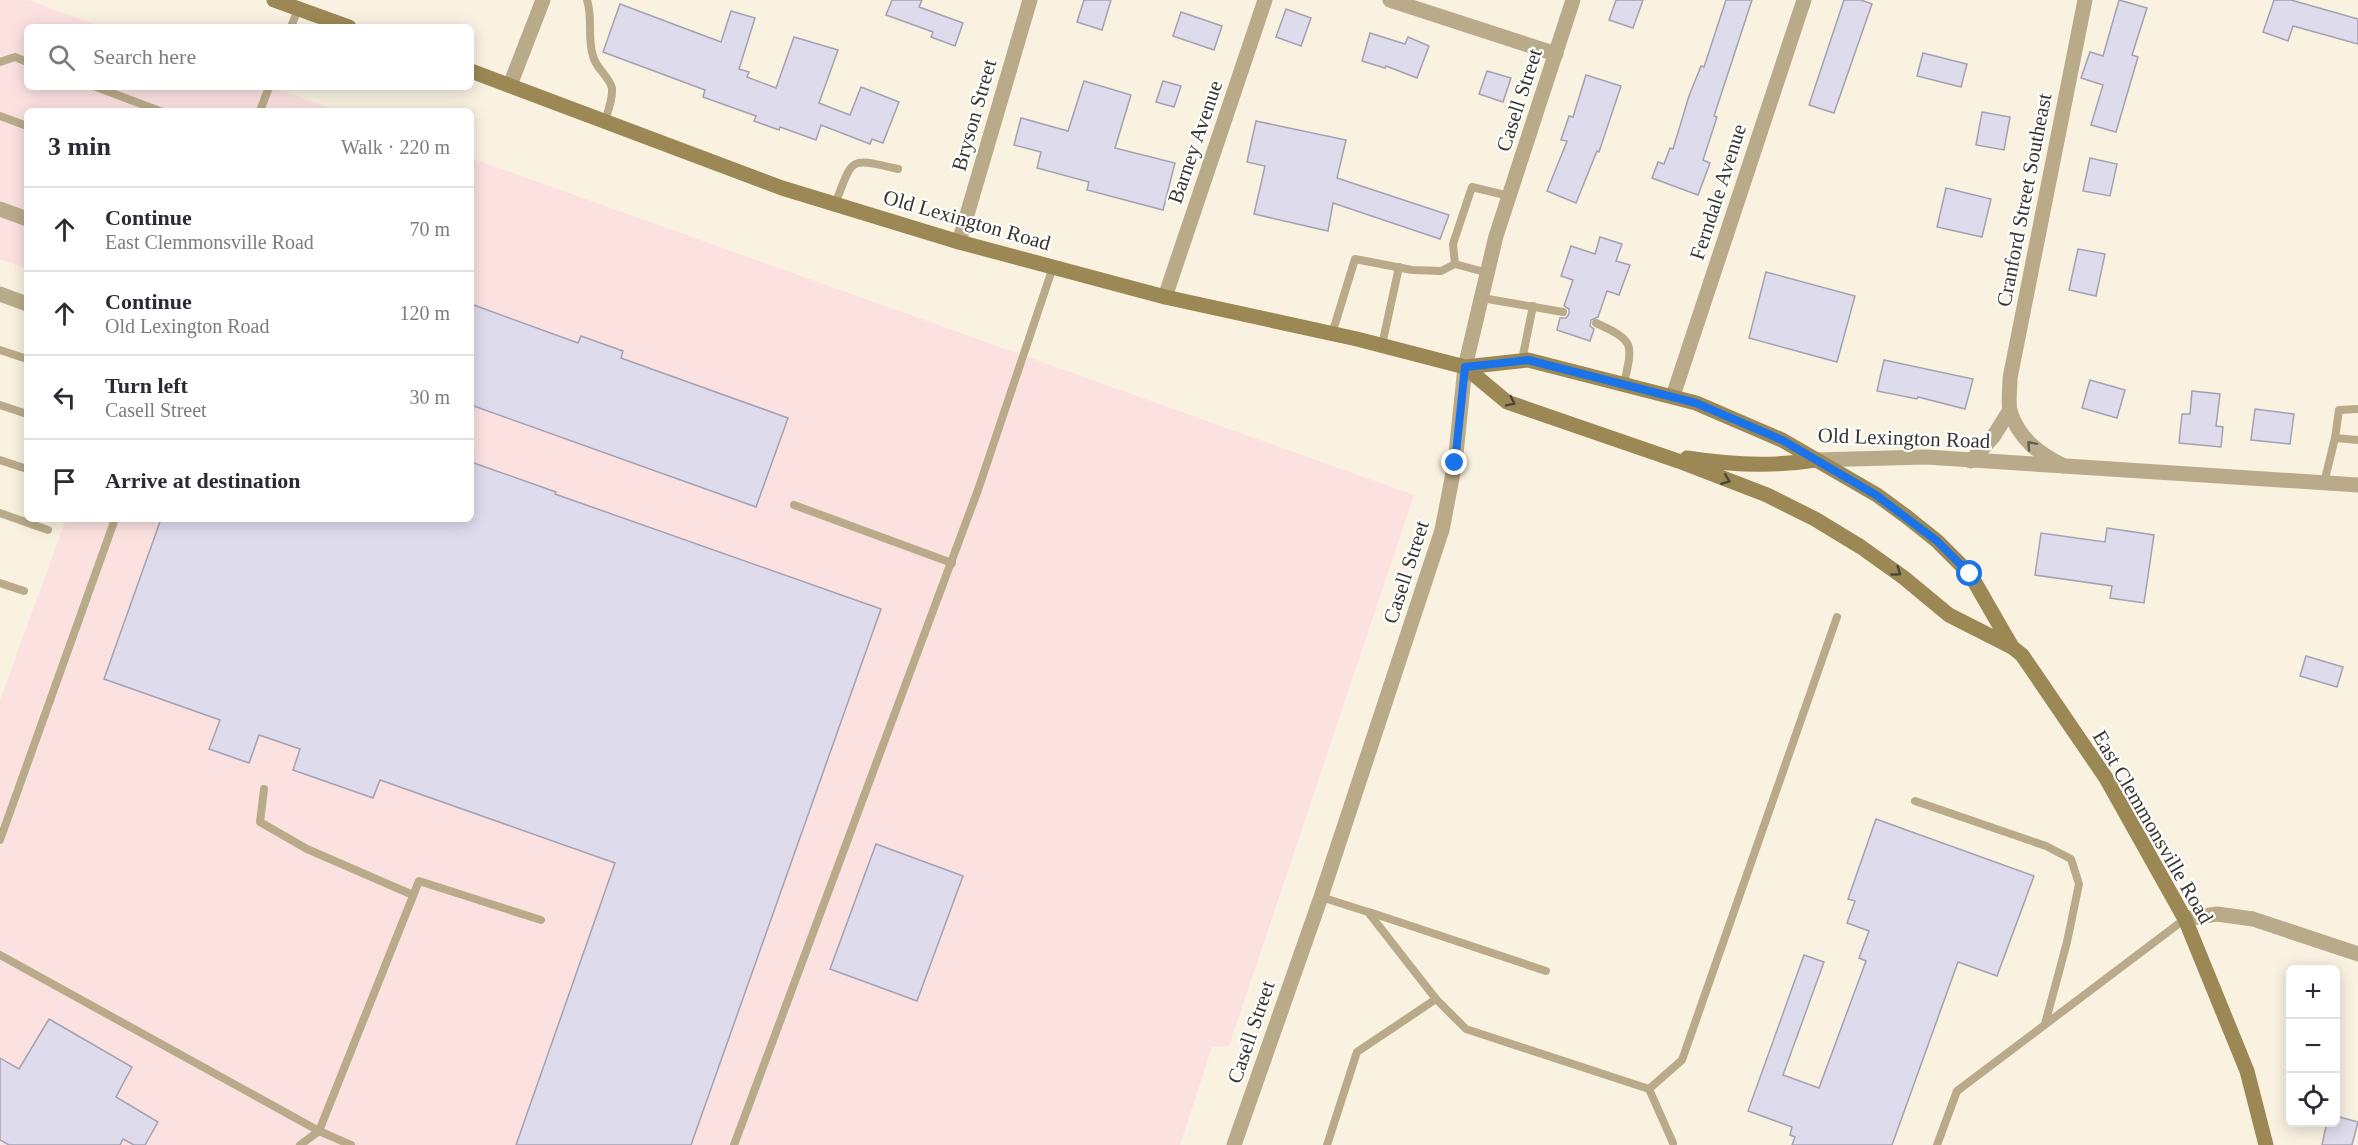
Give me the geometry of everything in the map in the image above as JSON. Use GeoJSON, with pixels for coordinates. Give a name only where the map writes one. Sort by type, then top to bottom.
{"type":"FeatureCollection","features":[{"type":"Feature","properties":{"kind":"main road"},"geometry":{"type":"LineString","coordinates":[[274,0],[340,24]]}},
{"type":"Feature","properties":{"kind":"main road","name":"Old Lexington Road"},"geometry":{"type":"LineString","coordinates":[[474,72],[782,188],[959,242],[1165,297],[1382,345],[1465,367],[1522,360],[1672,396],[1696,403],[1761,431],[1815,460]]}},
{"type":"Feature","properties":{"kind":"main road","name":"Old Lexington Road"},"geometry":{"type":"LineString","coordinates":[[1465,367],[1507,402],[1652,452]]}},
{"type":"Feature","properties":{"kind":"main road"},"geometry":{"type":"LineString","coordinates":[[1652,452],[1728,464],[1786,465],[1815,460]]}},
{"type":"Feature","properties":{"kind":"main road","name":"East Clemmonsville Road"},"geometry":{"type":"LineString","coordinates":[[1652,452],[1767,495],[1815,519],[1878,559],[1949,615],[2012,646],[2022,655],[2106,778],[2185,919],[2247,1071],[2266,1145]]}},
{"type":"Feature","properties":{"kind":"main road","name":"East Clemmonsville Road"},"geometry":{"type":"LineString","coordinates":[[1815,460],[1876,495],[1937,541],[1970,574],[2012,646]]}},
{"type":"Feature","properties":{"kind":"street"},"geometry":{"type":"LineString","coordinates":[[510,85],[543,0]]}},
{"type":"Feature","properties":{"kind":"street","name":"Bryson Street"},"geometry":{"type":"LineString","coordinates":[[959,242],[1030,0]]}},
{"type":"Feature","properties":{"kind":"street","name":"Barney Avenue"},"geometry":{"type":"LineString","coordinates":[[1165,297],[1265,0]]}},
{"type":"Feature","properties":{"kind":"street"},"geometry":{"type":"LineString","coordinates":[[1390,0],[1556,54]]}},
{"type":"Feature","properties":{"kind":"street","name":"Casell Street"},"geometry":{"type":"LineString","coordinates":[[1234,1145],[1321,897],[1442,530],[1455,463],[1465,367],[1496,236],[1573,0]]}},
{"type":"Feature","properties":{"kind":"street","name":"Ferndale Avenue"},"geometry":{"type":"LineString","coordinates":[[1672,396],[1804,0]]}},
{"type":"Feature","properties":{"kind":"street","name":"Cranford Street Southeast"},"geometry":{"type":"LineString","coordinates":[[2065,467],[2040,455],[2022,434],[2010,410],[2010,378],[2085,0]]}},
{"type":"Feature","properties":{"kind":"street"},"geometry":{"type":"LineString","coordinates":[[0,209],[24,218]]}},
{"type":"Feature","properties":{"kind":"street"},"geometry":{"type":"LineString","coordinates":[[0,294],[24,303]]}},
{"type":"Feature","properties":{"kind":"street"},"geometry":{"type":"LineString","coordinates":[[1971,461],[1993,437],[2010,410]]}},
{"type":"Feature","properties":{"kind":"street","name":"Old Lexington Road"},"geometry":{"type":"LineString","coordinates":[[1815,460],[1926,457],[2358,485]]}},
{"type":"Feature","properties":{"kind":"street"},"geometry":{"type":"LineString","coordinates":[[2185,919],[2217,914],[2253,919],[2358,954]]}},
{"type":"Feature","properties":{"kind":"lane"},"geometry":{"type":"LineString","coordinates":[[587,0],[592,54],[596,65],[612,88],[612,97],[605,121]]}},
{"type":"Feature","properties":{"kind":"lane"},"geometry":{"type":"LineString","coordinates":[[292,24],[298,9]]}},
{"type":"Feature","properties":{"kind":"lane"},"geometry":{"type":"LineString","coordinates":[[0,62],[15,57],[24,61]]}},
{"type":"Feature","properties":{"kind":"lane"},"geometry":{"type":"LineString","coordinates":[[104,90],[152,108]]}},
{"type":"Feature","properties":{"kind":"lane"},"geometry":{"type":"LineString","coordinates":[[261,108],[268,90]]}},
{"type":"Feature","properties":{"kind":"lane"},"geometry":{"type":"LineString","coordinates":[[0,116],[24,125]]}},
{"type":"Feature","properties":{"kind":"lane"},"geometry":{"type":"LineString","coordinates":[[835,204],[850,168],[855,163],[862,161],[898,169]]}},
{"type":"Feature","properties":{"kind":"lane"},"geometry":{"type":"LineString","coordinates":[[1455,264],[1453,244],[1472,187],[1509,196]]}},
{"type":"Feature","properties":{"kind":"lane"},"geometry":{"type":"LineString","coordinates":[[1332,334],[1355,259],[1412,270],[1441,271],[1455,264],[1488,273]]}},
{"type":"Feature","properties":{"kind":"lane"},"geometry":{"type":"LineString","coordinates":[[734,1145],[952,562],[1053,267]]}},
{"type":"Feature","properties":{"kind":"lane"},"geometry":{"type":"LineString","coordinates":[[1382,345],[1399,267]]}},
{"type":"Feature","properties":{"kind":"lane"},"geometry":{"type":"LineString","coordinates":[[1482,298],[1563,312]]}},
{"type":"Feature","properties":{"kind":"lane"},"geometry":{"type":"LineString","coordinates":[[1522,360],[1533,306]]}},
{"type":"Feature","properties":{"kind":"lane"},"geometry":{"type":"LineString","coordinates":[[1596,323],[1623,335],[1628,345],[1630,355],[1624,384]]}},
{"type":"Feature","properties":{"kind":"lane"},"geometry":{"type":"LineString","coordinates":[[0,350],[24,358]]}},
{"type":"Feature","properties":{"kind":"lane"},"geometry":{"type":"LineString","coordinates":[[0,405],[24,413]]}},
{"type":"Feature","properties":{"kind":"lane"},"geometry":{"type":"LineString","coordinates":[[2324,483],[2335,438],[2338,410],[2358,409]]}},
{"type":"Feature","properties":{"kind":"lane"},"geometry":{"type":"LineString","coordinates":[[2335,438],[2358,440]]}},
{"type":"Feature","properties":{"kind":"lane"},"geometry":{"type":"LineString","coordinates":[[0,460],[24,468]]}},
{"type":"Feature","properties":{"kind":"lane"},"geometry":{"type":"LineString","coordinates":[[794,505],[952,562]]}},
{"type":"Feature","properties":{"kind":"lane"},"geometry":{"type":"LineString","coordinates":[[0,513],[24,522]]}},
{"type":"Feature","properties":{"kind":"lane"},"geometry":{"type":"LineString","coordinates":[[25,522],[48,530]]}},
{"type":"Feature","properties":{"kind":"lane"},"geometry":{"type":"LineString","coordinates":[[0,840],[114,522]]}},
{"type":"Feature","properties":{"kind":"lane"},"geometry":{"type":"LineString","coordinates":[[0,583],[24,591]]}},
{"type":"Feature","properties":{"kind":"lane"},"geometry":{"type":"LineString","coordinates":[[1649,1089],[1682,1060],[1837,617]]}},
{"type":"Feature","properties":{"kind":"lane"},"geometry":{"type":"LineString","coordinates":[[264,789],[260,822],[307,849],[413,895]]}},
{"type":"Feature","properties":{"kind":"lane"},"geometry":{"type":"LineString","coordinates":[[1915,801],[2046,846],[2071,859],[2079,884],[2067,942],[2045,1024]]}},
{"type":"Feature","properties":{"kind":"lane"},"geometry":{"type":"LineString","coordinates":[[300,1145],[319,1131],[418,881],[541,920]]}},
{"type":"Feature","properties":{"kind":"lane"},"geometry":{"type":"LineString","coordinates":[[1321,897],[1546,971]]}},
{"type":"Feature","properties":{"kind":"lane"},"geometry":{"type":"LineString","coordinates":[[1368,912],[1436,999],[1466,1029],[1649,1089],[1673,1143]]}},
{"type":"Feature","properties":{"kind":"lane"},"geometry":{"type":"LineString","coordinates":[[1936,1145],[1956,1091],[2185,919]]}},
{"type":"Feature","properties":{"kind":"lane"},"geometry":{"type":"LineString","coordinates":[[0,956],[319,1131],[351,1145]]}},
{"type":"Feature","properties":{"kind":"lane"},"geometry":{"type":"LineString","coordinates":[[1327,1145],[1357,1052],[1436,999]]}},
{"type":"Feature","properties":{"kind":"shaded area"},"geometry":{"type":"Polygon","coordinates":[[[0,0],[28,0],[95,24],[24,24],[24,90],[280,90],[330,108],[24,108],[24,268],[0,259],[0,0]]]}},
{"type":"Feature","properties":{"kind":"shaded area"},"geometry":{"type":"Polygon","coordinates":[[[474,159],[1414,495],[1229,1046],[1212,1047],[1180,1145],[0,1145],[0,700],[65,522],[474,522],[474,159]]]}},
{"type":"Feature","properties":{"kind":"building"},"geometry":{"type":"Polygon","coordinates":[[[892,0],[922,0],[919,7],[963,23],[955,46],[931,37],[933,32],[886,15],[892,0]]]}},
{"type":"Feature","properties":{"kind":"building"},"geometry":{"type":"Polygon","coordinates":[[[1084,0],[1111,0],[1102,30],[1077,22],[1084,0]]]}},
{"type":"Feature","properties":{"kind":"building"},"geometry":{"type":"Polygon","coordinates":[[[1616,0],[1643,0],[1633,28],[1609,20],[1616,0]]]}},
{"type":"Feature","properties":{"kind":"building"},"geometry":{"type":"Polygon","coordinates":[[[1726,0],[1752,0],[1714,116],[1717,117],[1703,160],[1710,163],[1698,195],[1652,178],[1658,162],[1664,164],[1670,148],[1673,149],[1689,96],[1701,66],[1704,67],[1726,0]]]}},
{"type":"Feature","properties":{"kind":"building"},"geometry":{"type":"Polygon","coordinates":[[[1844,0],[1861,0],[1872,4],[1834,113],[1809,105],[1844,0]]]}},
{"type":"Feature","properties":{"kind":"building"},"geometry":{"type":"Polygon","coordinates":[[[2119,0],[2147,8],[2132,55],[2138,57],[2116,132],[2091,125],[2103,85],[2081,78],[2090,52],[2103,56],[2119,0]]]}},
{"type":"Feature","properties":{"kind":"building"},"geometry":{"type":"Polygon","coordinates":[[[2274,0],[2291,0],[2358,19],[2358,44],[2293,26],[2288,41],[2263,32],[2274,0]]]}},
{"type":"Feature","properties":{"kind":"building"},"geometry":{"type":"Polygon","coordinates":[[[620,4],[721,42],[731,11],[755,18],[739,69],[749,72],[747,77],[776,88],[794,37],[838,50],[819,103],[850,115],[861,87],[899,102],[883,143],[872,139],[870,144],[821,125],[816,140],[780,127],[779,130],[754,121],[756,116],[703,97],[705,90],[603,52],[620,4]]]}},
{"type":"Feature","properties":{"kind":"building"},"geometry":{"type":"Polygon","coordinates":[[[1286,9],[1311,18],[1301,46],[1276,37],[1286,9]]]}},
{"type":"Feature","properties":{"kind":"building"},"geometry":{"type":"Polygon","coordinates":[[[1181,12],[1222,26],[1214,50],[1173,36],[1181,12]]]}},
{"type":"Feature","properties":{"kind":"building"},"geometry":{"type":"Polygon","coordinates":[[[1370,33],[1405,44],[1408,37],[1429,46],[1417,78],[1386,66],[1385,68],[1362,61],[1370,33]]]}},
{"type":"Feature","properties":{"kind":"building"},"geometry":{"type":"Polygon","coordinates":[[[1923,53],[1967,64],[1961,87],[1917,76],[1923,53]]]}},
{"type":"Feature","properties":{"kind":"building"},"geometry":{"type":"Polygon","coordinates":[[[1487,71],[1511,78],[1503,102],[1479,94],[1487,71]]]}},
{"type":"Feature","properties":{"kind":"building"},"geometry":{"type":"Polygon","coordinates":[[[1586,75],[1621,86],[1599,152],[1597,151],[1576,203],[1547,191],[1567,141],[1561,140],[1569,116],[1573,117],[1586,75]]]}},
{"type":"Feature","properties":{"kind":"building"},"geometry":{"type":"Polygon","coordinates":[[[1084,81],[1131,95],[1115,148],[1175,163],[1163,210],[1087,190],[1089,182],[1037,168],[1041,152],[1014,145],[1021,118],[1068,131],[1084,81]]]}},
{"type":"Feature","properties":{"kind":"building"},"geometry":{"type":"Polygon","coordinates":[[[1163,81],[1181,86],[1174,107],[1156,102],[1163,81]]]}},
{"type":"Feature","properties":{"kind":"building"},"geometry":{"type":"Polygon","coordinates":[[[1982,112],[2010,117],[2004,150],[1976,145],[1982,112]]]}},
{"type":"Feature","properties":{"kind":"building"},"geometry":{"type":"Polygon","coordinates":[[[1256,121],[1346,140],[1337,178],[1449,215],[1440,239],[1333,203],[1328,231],[1254,214],[1265,166],[1247,162],[1256,121]]]}},
{"type":"Feature","properties":{"kind":"building"},"geometry":{"type":"Polygon","coordinates":[[[2090,158],[2117,164],[2110,196],[2083,191],[2090,158]]]}},
{"type":"Feature","properties":{"kind":"building"},"geometry":{"type":"Polygon","coordinates":[[[1946,188],[1991,199],[1982,237],[1937,227],[1946,188]]]}},
{"type":"Feature","properties":{"kind":"building"},"geometry":{"type":"Polygon","coordinates":[[[1600,237],[1622,244],[1616,261],[1630,265],[1619,295],[1607,291],[1598,317],[1591,320],[1590,326],[1594,329],[1590,341],[1557,330],[1560,318],[1566,318],[1569,314],[1569,309],[1564,306],[1573,280],[1561,276],[1571,246],[1595,254],[1600,237]]]}},
{"type":"Feature","properties":{"kind":"building"},"geometry":{"type":"Polygon","coordinates":[[[2078,249],[2105,254],[2096,296],[2069,290],[2078,249]]]}},
{"type":"Feature","properties":{"kind":"building"},"geometry":{"type":"Polygon","coordinates":[[[1766,272],[1855,296],[1837,362],[1749,338],[1766,272]]]}},
{"type":"Feature","properties":{"kind":"building"},"geometry":{"type":"Polygon","coordinates":[[[474,305],[578,343],[581,336],[623,351],[621,358],[788,418],[756,507],[474,406],[474,305]]]}},
{"type":"Feature","properties":{"kind":"building"},"geometry":{"type":"Polygon","coordinates":[[[1884,360],[1973,379],[1965,409],[1918,397],[1917,399],[1877,391],[1884,360]]]}},
{"type":"Feature","properties":{"kind":"building"},"geometry":{"type":"Polygon","coordinates":[[[2090,380],[2125,390],[2117,418],[2082,408],[2090,380]]]}},
{"type":"Feature","properties":{"kind":"building"},"geometry":{"type":"Polygon","coordinates":[[[2192,391],[2220,394],[2216,426],[2223,427],[2221,447],[2179,443],[2182,414],[2190,414],[2192,391]]]}},
{"type":"Feature","properties":{"kind":"building"},"geometry":{"type":"Polygon","coordinates":[[[2255,409],[2294,414],[2290,444],[2251,440],[2255,409]]]}},
{"type":"Feature","properties":{"kind":"building"},"geometry":{"type":"Polygon","coordinates":[[[474,463],[881,609],[691,1145],[516,1145],[615,863],[380,780],[373,798],[293,770],[300,749],[259,735],[249,763],[209,749],[220,720],[104,679],[160,522],[474,522],[474,463]]]}},
{"type":"Feature","properties":{"kind":"building"},"geometry":{"type":"Polygon","coordinates":[[[2107,528],[2154,535],[2144,603],[2110,598],[2112,586],[2035,575],[2041,533],[2105,542],[2107,528]]]}},
{"type":"Feature","properties":{"kind":"building"},"geometry":{"type":"Polygon","coordinates":[[[2306,656],[2343,667],[2337,687],[2300,676],[2306,656]]]}},
{"type":"Feature","properties":{"kind":"building"},"geometry":{"type":"Polygon","coordinates":[[[1876,819],[2034,876],[1997,976],[1958,962],[1892,1145],[1792,1145],[1795,1137],[1790,1135],[1792,1127],[1748,1111],[1804,955],[1824,962],[1783,1075],[1819,1088],[1866,961],[1859,958],[1869,931],[1847,923],[1855,901],[1848,899],[1876,819]]]}},
{"type":"Feature","properties":{"kind":"building"},"geometry":{"type":"Polygon","coordinates":[[[876,844],[963,876],[917,1001],[830,969],[876,844]]]}},
{"type":"Feature","properties":{"kind":"building"},"geometry":{"type":"Polygon","coordinates":[[[49,1019],[132,1067],[116,1097],[158,1122],[145,1145],[134,1145],[123,1139],[120,1145],[9,1145],[0,1140],[0,1058],[19,1069],[49,1019]]]}},
{"type":"Feature","properties":{"kind":"building"},"geometry":{"type":"Polygon","coordinates":[[[2340,1117],[2358,1122],[2352,1145],[2322,1145],[2326,1127],[2340,1127],[2340,1117]]]}},
{"type":"Feature","properties":{"kind":"route"},"geometry":{"type":"LineString","coordinates":[[1455,463],[1465,367],[1528,360],[1696,403],[1782,440],[1876,495],[1907,517],[1937,541],[1970,574]]}}]}
